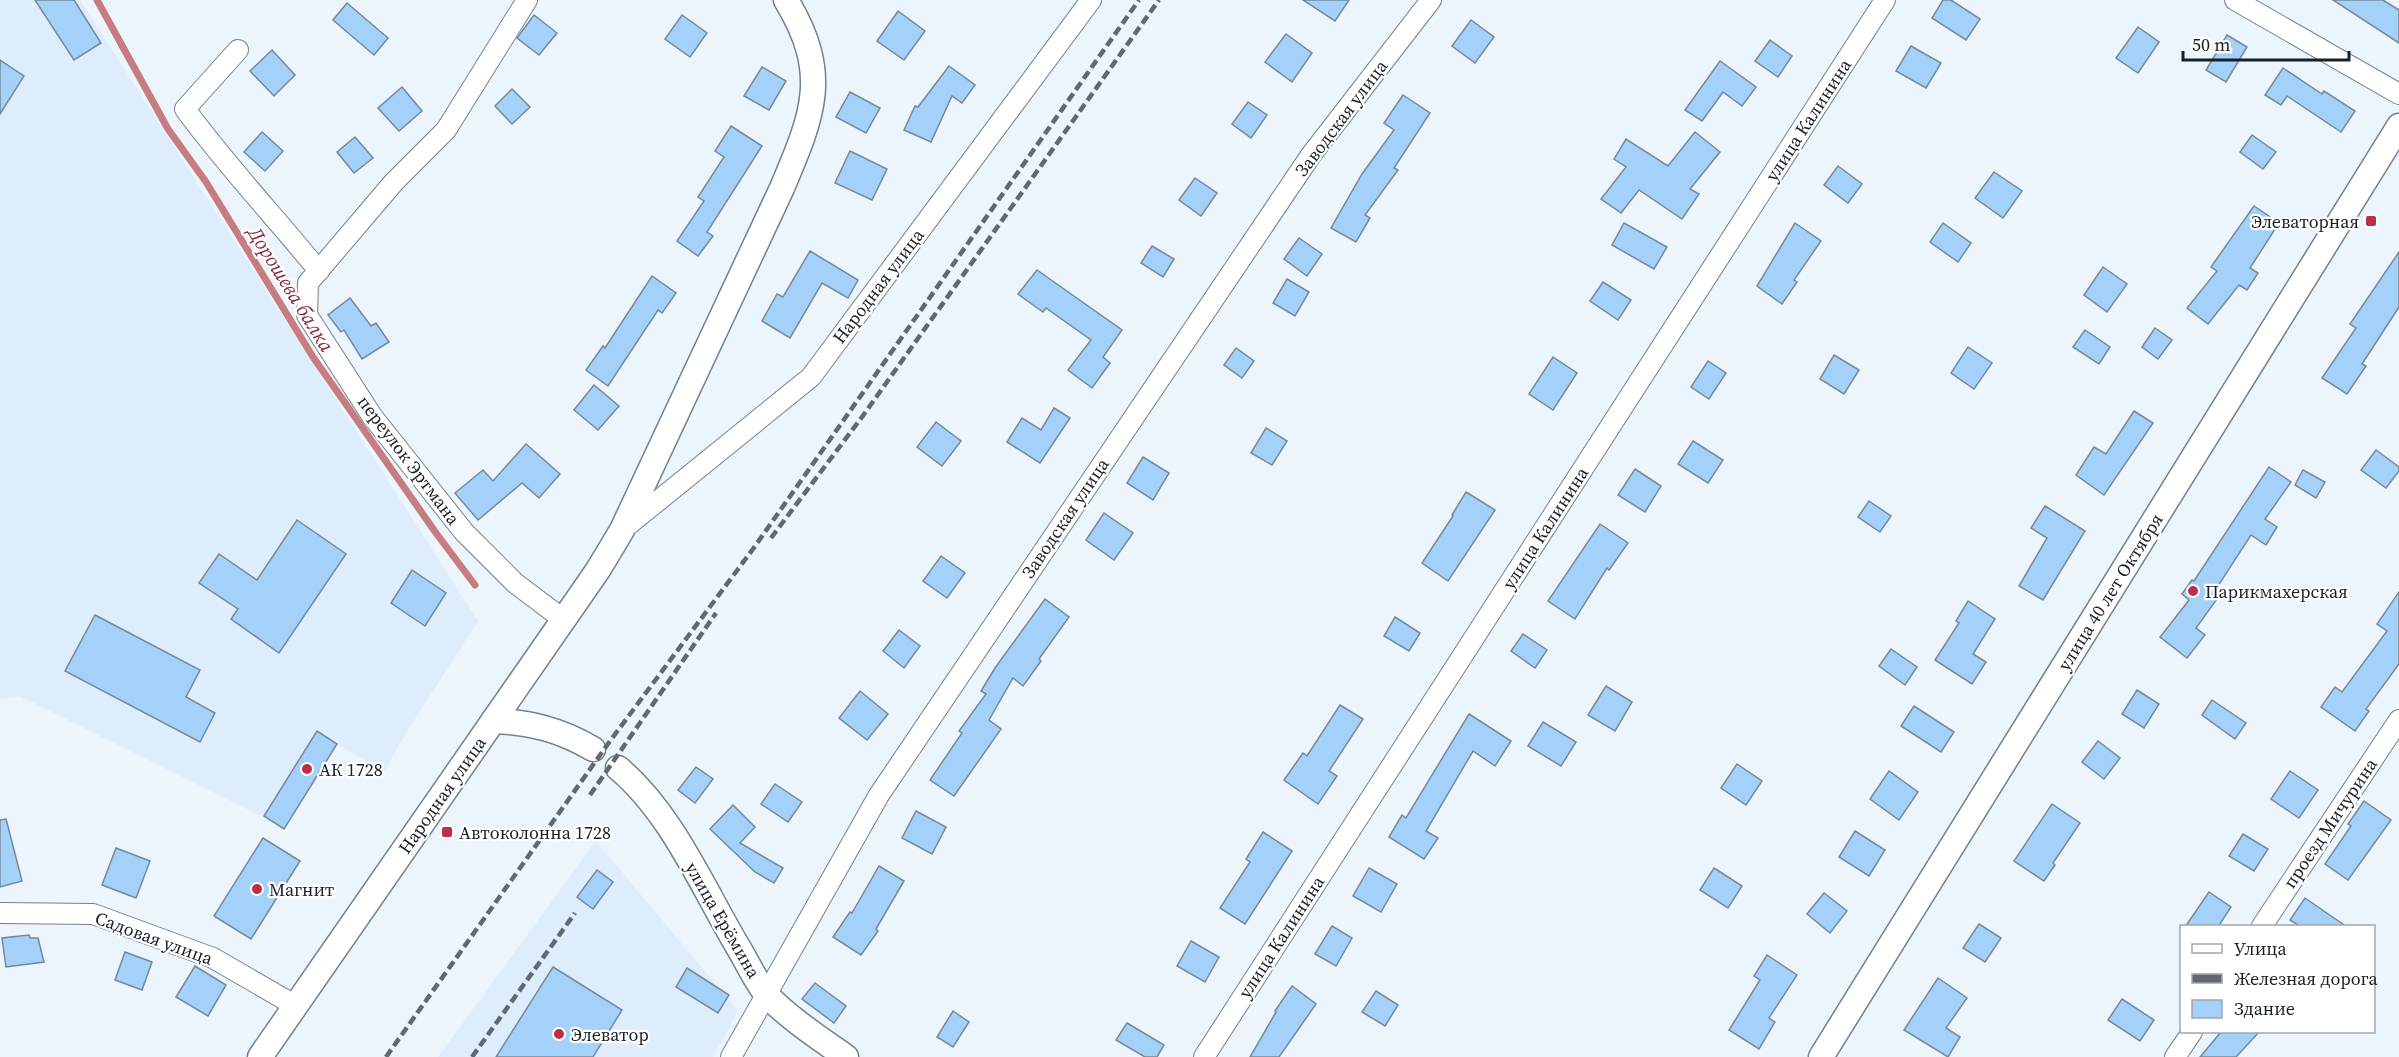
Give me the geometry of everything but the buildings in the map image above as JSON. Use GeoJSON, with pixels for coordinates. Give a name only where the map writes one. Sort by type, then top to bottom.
{"type":"FeatureCollection","features":[{"type":"Feature","properties":{"kind":"street","name":"переулок Эртмана"},"geometry":{"type":"LineString","coordinates":[[527,0],[446,130],[394,182],[308,283],[307,315],[372,416],[464,532],[515,583],[564,620]]}},
{"type":"Feature","properties":{"kind":"street","name":"Народная улица"},"geometry":{"type":"LineString","coordinates":[[260,1057],[564,620],[622,530],[782,188],[806,131],[813,96],[812,59],[796,17],[786,0]]}},
{"type":"Feature","properties":{"kind":"street","name":"Народная улица"},"geometry":{"type":"LineString","coordinates":[[622,530],[811,377],[1091,0]]}},
{"type":"Feature","properties":{"kind":"street","name":"Заводская улица"},"geometry":{"type":"LineString","coordinates":[[731,1057],[885,785],[1311,155],[1431,0]]}},
{"type":"Feature","properties":{"kind":"street","name":"улица Калинина"},"geometry":{"type":"LineString","coordinates":[[1204,1057],[1885,0]]}},
{"type":"Feature","properties":{"kind":"street"},"geometry":{"type":"LineString","coordinates":[[2235,0],[2399,94]]}},
{"type":"Feature","properties":{"kind":"street"},"geometry":{"type":"LineString","coordinates":[[238,50],[185,109],[202,133],[270,210],[319,272]]}},
{"type":"Feature","properties":{"kind":"street","name":"улица 40 лет Октября"},"geometry":{"type":"LineString","coordinates":[[1821,1057],[2399,126]]}},
{"type":"Feature","properties":{"kind":"street","name":"проезд Мичурина"},"geometry":{"type":"LineString","coordinates":[[2263,925],[2399,720]]}},
{"type":"Feature","properties":{"kind":"street"},"geometry":{"type":"LineString","coordinates":[[493,722],[540,726],[565,734],[593,749]]}},
{"type":"Feature","properties":{"kind":"street","name":"улица Ерёмина"},"geometry":{"type":"LineString","coordinates":[[618,768],[650,800],[676,838],[722,921],[767,995],[819,1039],[846,1057]]}},
{"type":"Feature","properties":{"kind":"street","name":"Садовая улица"},"geometry":{"type":"LineString","coordinates":[[0,913],[93,914],[213,958],[296,1006]]}},
{"type":"Feature","properties":{"kind":"street"},"geometry":{"type":"LineString","coordinates":[[2175,1057],[2191,1033]]}},
{"type":"Feature","properties":{"kind":"shaded area"},"geometry":{"type":"Polygon","coordinates":[[[0,0],[80,0],[478,621],[404,736],[384,772],[317,732],[263,817],[20,696],[0,699],[0,0]]]}},
{"type":"Feature","properties":{"kind":"shaded area"},"geometry":{"type":"Polygon","coordinates":[[[596,841],[738,1011],[713,1057],[438,1057],[596,841]]]}},
{"type":"Feature","properties":{"kind":"waterway","name":"Дорошева балка"},"geometry":{"type":"LineString","coordinates":[[97,0],[168,129],[206,182],[313,357],[475,585]]}},
{"type":"Feature","properties":{"kind":"railway"},"geometry":{"type":"LineString","coordinates":[[386,1057],[610,741],[753,549],[1139,0]]}},
{"type":"Feature","properties":{"kind":"railway"},"geometry":{"type":"LineString","coordinates":[[771,538],[862,417],[1159,0]]}},
{"type":"Feature","properties":{"kind":"railway"},"geometry":{"type":"LineString","coordinates":[[590,795],[716,613]]}},
{"type":"Feature","properties":{"kind":"railway"},"geometry":{"type":"LineString","coordinates":[[472,1057],[575,913]]}},
{"type":"Feature","properties":{"kind":"place","name":"Элеваторная"},"geometry":{"type":"Point","coordinates":[2371,221]}},
{"type":"Feature","properties":{"kind":"place","name":"Парикмахерская"},"geometry":{"type":"Point","coordinates":[2193,591]}},
{"type":"Feature","properties":{"kind":"place","name":"АК 1728"},"geometry":{"type":"Point","coordinates":[307,769]}},
{"type":"Feature","properties":{"kind":"place","name":"Автоколонна 1728"},"geometry":{"type":"Point","coordinates":[447,832]}},
{"type":"Feature","properties":{"kind":"place","name":"Магнит"},"geometry":{"type":"Point","coordinates":[257,889]}},
{"type":"Feature","properties":{"kind":"place","name":"Элеватор"},"geometry":{"type":"Point","coordinates":[559,1034]}}]}
